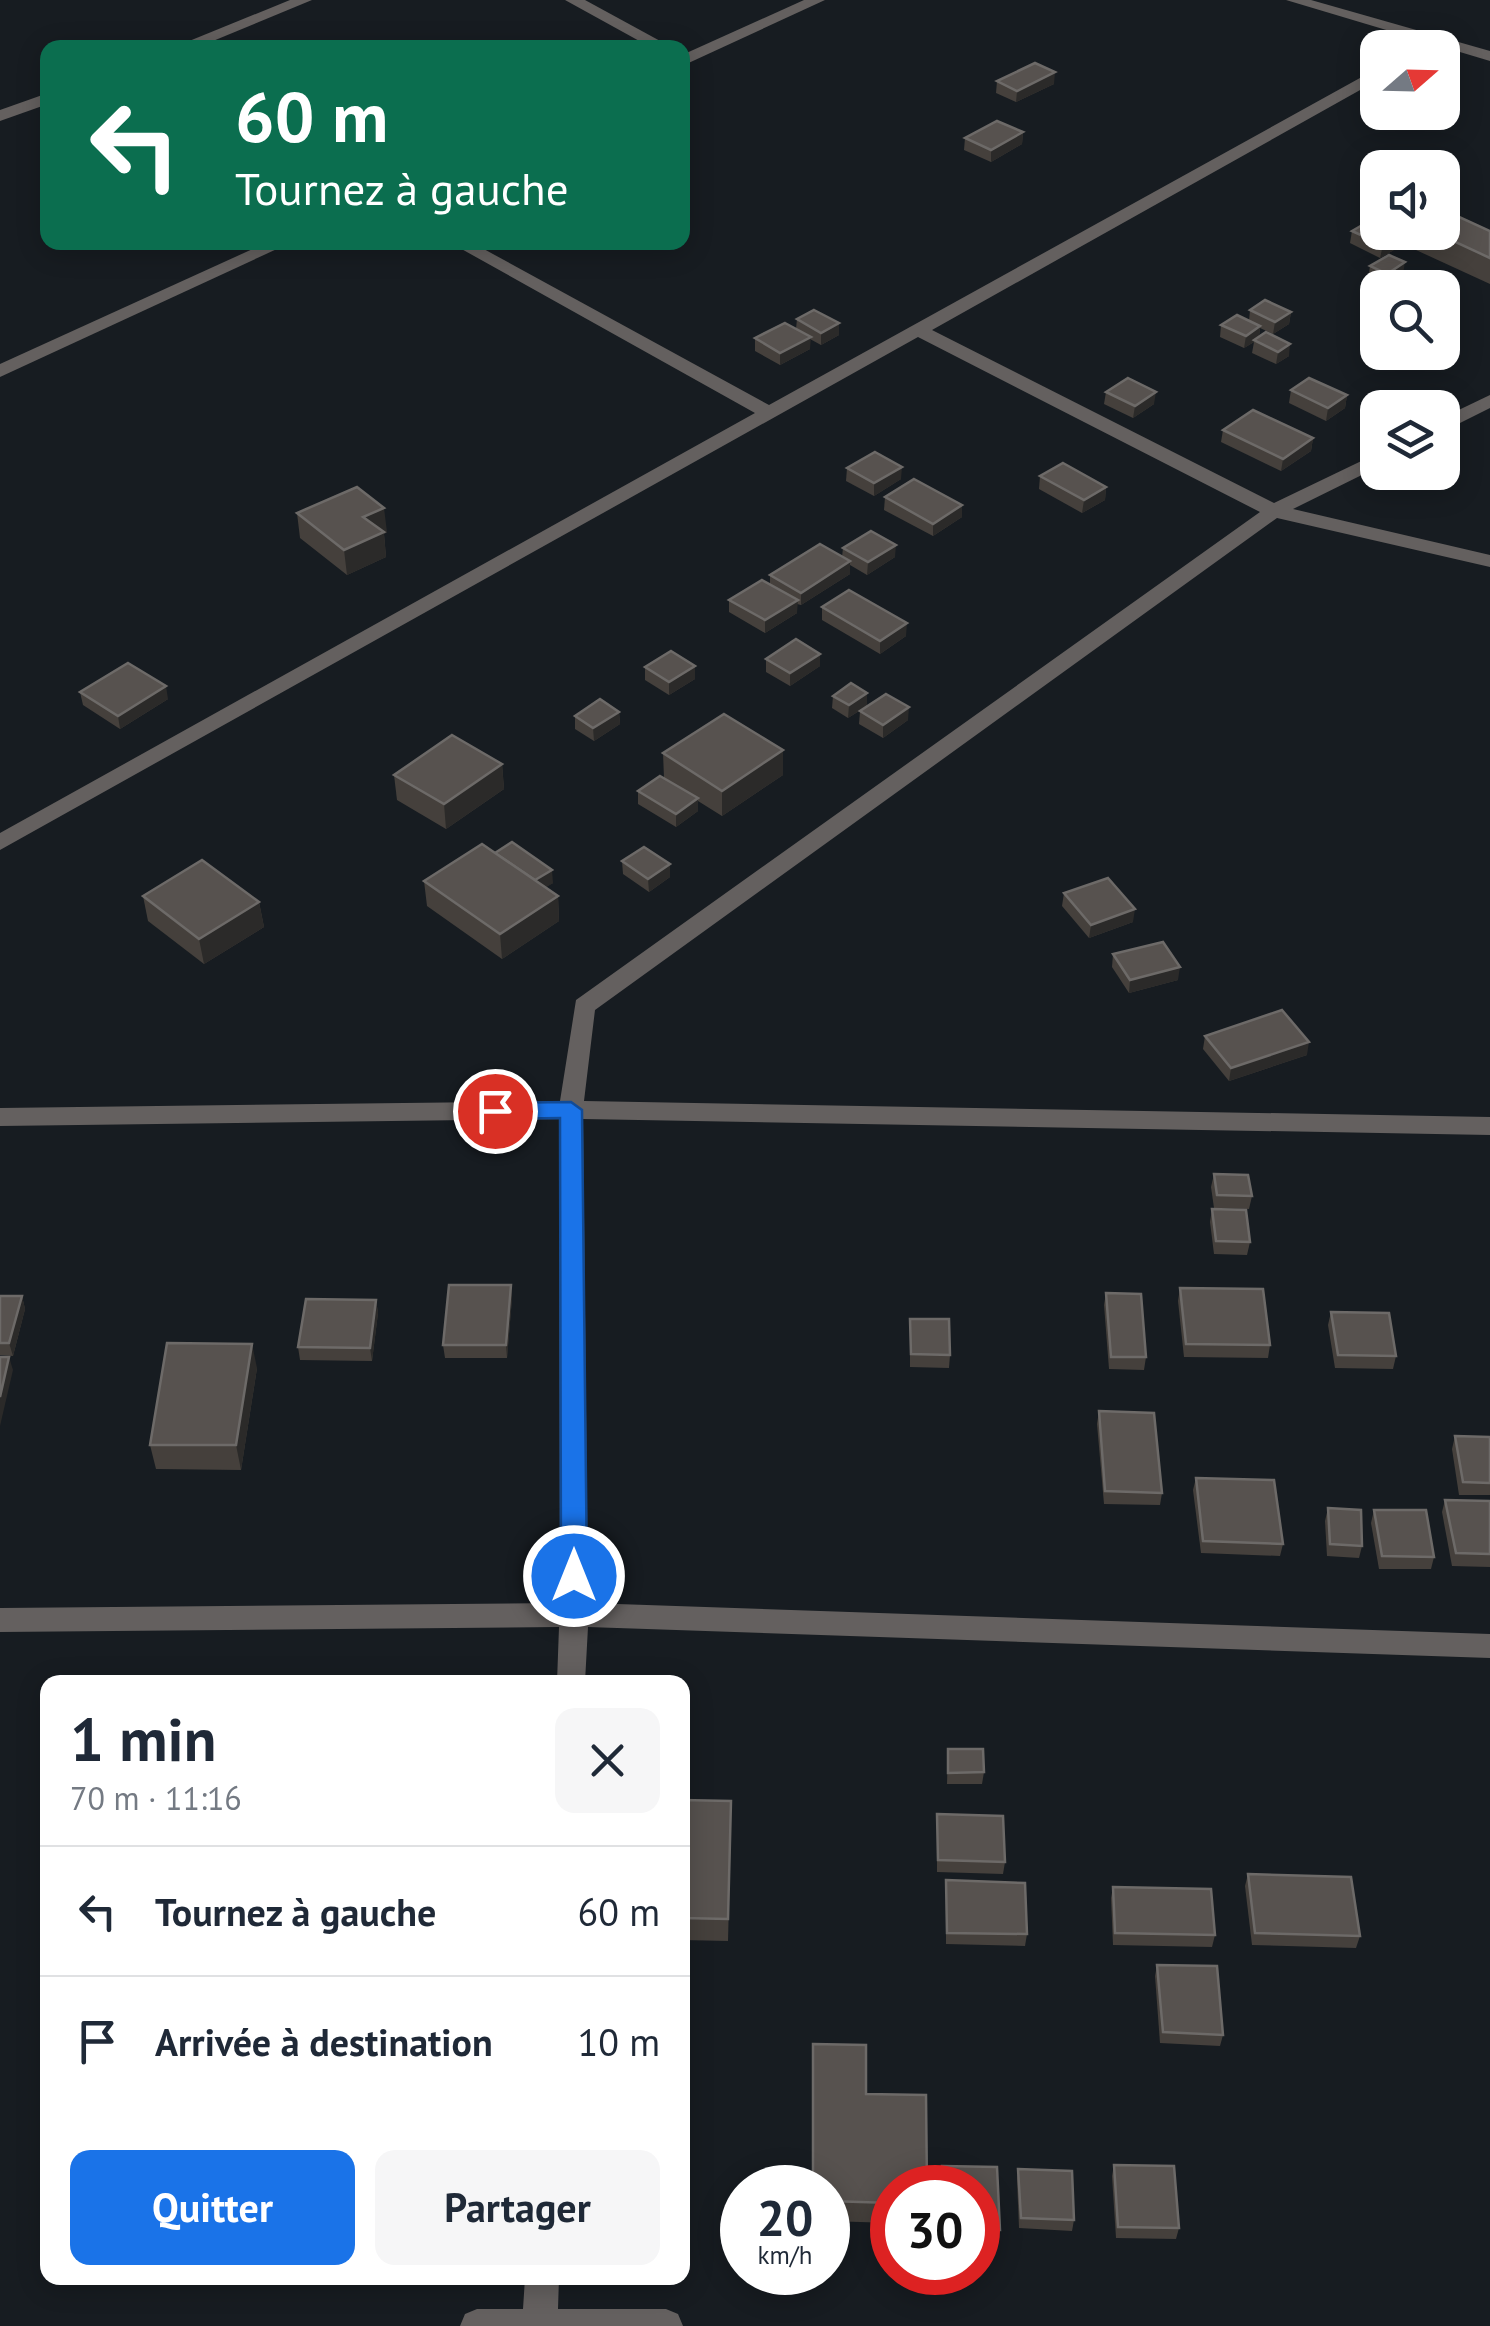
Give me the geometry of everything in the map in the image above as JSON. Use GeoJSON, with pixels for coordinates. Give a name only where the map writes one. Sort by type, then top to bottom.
{"type":"FeatureCollection","features":[{"type":"Feature","properties":{"kind":"street"},"geometry":{"type":"LineString","coordinates":[[201,40],[304,0]]}},
{"type":"Feature","properties":{"kind":"street"},"geometry":{"type":"LineString","coordinates":[[573,0],[650,40]]}},
{"type":"Feature","properties":{"kind":"street"},"geometry":{"type":"LineString","coordinates":[[690,56],[817,0]]}},
{"type":"Feature","properties":{"kind":"street"},"geometry":{"type":"LineString","coordinates":[[1294,0],[1385,30]]}},
{"type":"Feature","properties":{"kind":"street"},"geometry":{"type":"LineString","coordinates":[[1460,50],[1490,56]]}},
{"type":"Feature","properties":{"kind":"street"},"geometry":{"type":"LineString","coordinates":[[0,844],[1360,82]]}},
{"type":"Feature","properties":{"kind":"street"},"geometry":{"type":"LineString","coordinates":[[0,116],[40,101]]}},
{"type":"Feature","properties":{"kind":"street"},"geometry":{"type":"LineString","coordinates":[[0,372],[267,250]]}},
{"type":"Feature","properties":{"kind":"street"},"geometry":{"type":"LineString","coordinates":[[471,250],[769,413]]}},
{"type":"Feature","properties":{"kind":"street"},"geometry":{"type":"LineString","coordinates":[[918,330],[1274,511],[1490,561]]}},
{"type":"Feature","properties":{"kind":"street"},"geometry":{"type":"LineString","coordinates":[[1460,417],[1490,402]]}},
{"type":"Feature","properties":{"kind":"street"},"geometry":{"type":"LineString","coordinates":[[571,1675],[571,1110],[584,1006],[1274,511],[1360,468]]}},
{"type":"Feature","properties":{"kind":"street"},"geometry":{"type":"LineString","coordinates":[[0,1117],[571,1110],[1490,1126]]}},
{"type":"Feature","properties":{"kind":"street"},"geometry":{"type":"LineString","coordinates":[[0,1620],[574,1615],[1490,1646]]}},
{"type":"Feature","properties":{"kind":"street"},"geometry":{"type":"LineString","coordinates":[[540,2323],[542,2285]]}},
{"type":"Feature","properties":{"kind":"street"},"geometry":{"type":"LineString","coordinates":[[476,2326],[666,2326]]}},
{"type":"Feature","properties":{"kind":"building"},"geometry":{"type":"Polygon","coordinates":[[[1035,63],[1055,72],[1017,91],[997,81],[1035,63]]]}},
{"type":"Feature","properties":{"kind":"building"},"geometry":{"type":"Polygon","coordinates":[[[997,121],[1023,132],[991,150],[965,138],[997,121]]]}},
{"type":"Feature","properties":{"kind":"building"},"geometry":{"type":"Polygon","coordinates":[[[1460,217],[1490,231],[1490,258],[1460,244],[1460,217]]]}},
{"type":"Feature","properties":{"kind":"building"},"geometry":{"type":"Polygon","coordinates":[[[1389,255],[1405,262],[1393,270],[1370,266],[1389,255]]]}},
{"type":"Feature","properties":{"kind":"building"},"geometry":{"type":"Polygon","coordinates":[[[1265,300],[1291,312],[1275,322],[1250,310],[1265,300]]]}},
{"type":"Feature","properties":{"kind":"building"},"geometry":{"type":"Polygon","coordinates":[[[814,310],[839,323],[821,333],[797,319],[814,310]]]}},
{"type":"Feature","properties":{"kind":"building"},"geometry":{"type":"Polygon","coordinates":[[[1237,315],[1260,326],[1246,336],[1221,325],[1237,315]]]}},
{"type":"Feature","properties":{"kind":"building"},"geometry":{"type":"Polygon","coordinates":[[[785,323],[811,337],[780,353],[755,338],[785,323]]]}},
{"type":"Feature","properties":{"kind":"building"},"geometry":{"type":"Polygon","coordinates":[[[1266,332],[1290,344],[1278,352],[1254,340],[1266,332]]]}},
{"type":"Feature","properties":{"kind":"building"},"geometry":{"type":"Polygon","coordinates":[[[1128,378],[1156,392],[1135,406],[1106,392],[1128,378]]]}},
{"type":"Feature","properties":{"kind":"building"},"geometry":{"type":"Polygon","coordinates":[[[1309,378],[1347,395],[1328,408],[1291,390],[1309,378]]]}},
{"type":"Feature","properties":{"kind":"building"},"geometry":{"type":"Polygon","coordinates":[[[1253,410],[1313,438],[1283,459],[1223,430],[1253,410]]]}},
{"type":"Feature","properties":{"kind":"building"},"geometry":{"type":"Polygon","coordinates":[[[875,452],[902,467],[874,483],[847,468],[875,452]]]}},
{"type":"Feature","properties":{"kind":"building"},"geometry":{"type":"Polygon","coordinates":[[[1063,463],[1106,487],[1084,500],[1040,476],[1063,463]]]}},
{"type":"Feature","properties":{"kind":"building"},"geometry":{"type":"Polygon","coordinates":[[[914,479],[962,505],[933,524],[885,497],[914,479]]]}},
{"type":"Feature","properties":{"kind":"building"},"geometry":{"type":"Polygon","coordinates":[[[357,487],[384,508],[363,517],[384,532],[344,550],[297,513],[357,487]]]}},
{"type":"Feature","properties":{"kind":"building"},"geometry":{"type":"Polygon","coordinates":[[[871,531],[896,545],[868,562],[843,548],[871,531]]]}},
{"type":"Feature","properties":{"kind":"building"},"geometry":{"type":"Polygon","coordinates":[[[820,544],[850,561],[801,593],[770,575],[820,544]]]}},
{"type":"Feature","properties":{"kind":"building"},"geometry":{"type":"Polygon","coordinates":[[[762,580],[798,600],[765,620],[729,600],[762,580]]]}},
{"type":"Feature","properties":{"kind":"building"},"geometry":{"type":"Polygon","coordinates":[[[849,590],[907,623],[880,641],[822,607],[849,590]]]}},
{"type":"Feature","properties":{"kind":"building"},"geometry":{"type":"Polygon","coordinates":[[[796,639],[820,654],[790,673],[766,659],[796,639]]]}},
{"type":"Feature","properties":{"kind":"building"},"geometry":{"type":"Polygon","coordinates":[[[671,651],[695,666],[669,682],[645,667],[671,651]]]}},
{"type":"Feature","properties":{"kind":"building"},"geometry":{"type":"Polygon","coordinates":[[[128,663],[166,686],[118,716],[80,692],[128,663]]]}},
{"type":"Feature","properties":{"kind":"building"},"geometry":{"type":"Polygon","coordinates":[[[851,683],[867,693],[849,705],[833,696],[851,683]]]}},
{"type":"Feature","properties":{"kind":"building"},"geometry":{"type":"Polygon","coordinates":[[[886,694],[909,707],[883,725],[860,711],[886,694]]]}},
{"type":"Feature","properties":{"kind":"building"},"geometry":{"type":"Polygon","coordinates":[[[600,699],[619,712],[593,728],[575,716],[600,699]]]}},
{"type":"Feature","properties":{"kind":"building"},"geometry":{"type":"Polygon","coordinates":[[[724,714],[783,750],[722,791],[663,753],[724,714]]]}},
{"type":"Feature","properties":{"kind":"building"},"geometry":{"type":"Polygon","coordinates":[[[452,735],[502,764],[444,804],[394,775],[452,735]]]}},
{"type":"Feature","properties":{"kind":"building"},"geometry":{"type":"Polygon","coordinates":[[[660,776],[698,798],[676,814],[638,791],[660,776]]]}},
{"type":"Feature","properties":{"kind":"building"},"geometry":{"type":"Polygon","coordinates":[[[512,842],[552,870],[535,880],[495,853],[512,842]]]}},
{"type":"Feature","properties":{"kind":"building"},"geometry":{"type":"Polygon","coordinates":[[[482,844],[558,896],[500,934],[424,881],[482,844]]]}},
{"type":"Feature","properties":{"kind":"building"},"geometry":{"type":"Polygon","coordinates":[[[644,847],[670,864],[648,879],[622,861],[644,847]]]}},
{"type":"Feature","properties":{"kind":"building"},"geometry":{"type":"Polygon","coordinates":[[[202,860],[259,902],[199,939],[143,896],[202,860]]]}},
{"type":"Feature","properties":{"kind":"building"},"geometry":{"type":"Polygon","coordinates":[[[1108,878],[1135,909],[1091,925],[1064,893],[1108,878]]]}},
{"type":"Feature","properties":{"kind":"building"},"geometry":{"type":"Polygon","coordinates":[[[1163,942],[1180,967],[1130,980],[1113,954],[1163,942]]]}},
{"type":"Feature","properties":{"kind":"building"},"geometry":{"type":"Polygon","coordinates":[[[1282,1010],[1309,1042],[1231,1068],[1205,1036],[1282,1010]]]}},
{"type":"Feature","properties":{"kind":"building"},"geometry":{"type":"Polygon","coordinates":[[[1214,1174],[1248,1175],[1252,1196],[1217,1195],[1214,1174]]]}},
{"type":"Feature","properties":{"kind":"building"},"geometry":{"type":"Polygon","coordinates":[[[1212,1209],[1246,1210],[1250,1242],[1216,1241],[1212,1209]]]}},
{"type":"Feature","properties":{"kind":"building"},"geometry":{"type":"Polygon","coordinates":[[[449,1285],[511,1285],[506,1345],[443,1345],[449,1285]]]}},
{"type":"Feature","properties":{"kind":"building"},"geometry":{"type":"Polygon","coordinates":[[[1180,1288],[1263,1289],[1270,1345],[1186,1344],[1180,1288]]]}},
{"type":"Feature","properties":{"kind":"building"},"geometry":{"type":"Polygon","coordinates":[[[1106,1293],[1141,1294],[1146,1357],[1111,1357],[1106,1293]]]}},
{"type":"Feature","properties":{"kind":"building"},"geometry":{"type":"Polygon","coordinates":[[[0,1296],[22,1296],[9,1343],[0,1343],[0,1296]]]}},
{"type":"Feature","properties":{"kind":"building"},"geometry":{"type":"Polygon","coordinates":[[[306,1299],[376,1300],[370,1348],[298,1347],[306,1299]]]}},
{"type":"Feature","properties":{"kind":"building"},"geometry":{"type":"Polygon","coordinates":[[[1331,1312],[1389,1313],[1396,1356],[1338,1355],[1331,1312]]]}},
{"type":"Feature","properties":{"kind":"building"},"geometry":{"type":"Polygon","coordinates":[[[910,1319],[949,1319],[950,1355],[911,1354],[910,1319]]]}},
{"type":"Feature","properties":{"kind":"building"},"geometry":{"type":"Polygon","coordinates":[[[167,1343],[252,1344],[236,1445],[150,1445],[167,1343]]]}},
{"type":"Feature","properties":{"kind":"building"},"geometry":{"type":"Polygon","coordinates":[[[0,1357],[9,1357],[0,1397],[0,1357]]]}},
{"type":"Feature","properties":{"kind":"building"},"geometry":{"type":"Polygon","coordinates":[[[1099,1411],[1154,1413],[1162,1493],[1105,1491],[1099,1411]]]}},
{"type":"Feature","properties":{"kind":"building"},"geometry":{"type":"Polygon","coordinates":[[[1455,1436],[1490,1437],[1490,1483],[1463,1482],[1455,1436]]]}},
{"type":"Feature","properties":{"kind":"building"},"geometry":{"type":"Polygon","coordinates":[[[1196,1478],[1274,1480],[1283,1544],[1203,1541],[1196,1478]]]}},
{"type":"Feature","properties":{"kind":"building"},"geometry":{"type":"Polygon","coordinates":[[[1445,1500],[1490,1501],[1490,1554],[1456,1553],[1445,1500]]]}},
{"type":"Feature","properties":{"kind":"building"},"geometry":{"type":"Polygon","coordinates":[[[1328,1508],[1361,1510],[1362,1546],[1330,1544],[1328,1508]]]}},
{"type":"Feature","properties":{"kind":"building"},"geometry":{"type":"Polygon","coordinates":[[[1374,1510],[1426,1510],[1434,1557],[1382,1556],[1374,1510]]]}},
{"type":"Feature","properties":{"kind":"building"},"geometry":{"type":"Polygon","coordinates":[[[948,1749],[983,1749],[984,1772],[948,1773],[948,1749]]]}},
{"type":"Feature","properties":{"kind":"building"},"geometry":{"type":"Polygon","coordinates":[[[690,1800],[731,1801],[728,1919],[690,1918],[690,1800]]]}},
{"type":"Feature","properties":{"kind":"building"},"geometry":{"type":"Polygon","coordinates":[[[937,1814],[1003,1816],[1005,1862],[938,1860],[937,1814]]]}},
{"type":"Feature","properties":{"kind":"building"},"geometry":{"type":"Polygon","coordinates":[[[1248,1874],[1351,1877],[1360,1936],[1255,1933],[1248,1874]]]}},
{"type":"Feature","properties":{"kind":"building"},"geometry":{"type":"Polygon","coordinates":[[[946,1880],[1025,1883],[1027,1934],[947,1933],[946,1880]]]}},
{"type":"Feature","properties":{"kind":"building"},"geometry":{"type":"Polygon","coordinates":[[[1113,1887],[1211,1889],[1215,1935],[1115,1933],[1113,1887]]]}},
{"type":"Feature","properties":{"kind":"building"},"geometry":{"type":"Polygon","coordinates":[[[1157,1965],[1217,1966],[1223,2035],[1163,2032],[1157,1965]]]}},
{"type":"Feature","properties":{"kind":"building"},"geometry":{"type":"Polygon","coordinates":[[[813,2044],[866,2045],[866,2094],[926,2095],[927,2165],[870,2165],[870,2202],[850,2202],[850,2165],[813,2165],[813,2044]]]}},
{"type":"Feature","properties":{"kind":"building"},"geometry":{"type":"Polygon","coordinates":[[[1114,2165],[1174,2166],[1179,2228],[1118,2227],[1114,2165]]]}},
{"type":"Feature","properties":{"kind":"building"},"geometry":{"type":"Polygon","coordinates":[[[1018,2169],[1072,2171],[1074,2220],[1021,2218],[1018,2169]]]}},
{"type":"Feature","properties":{"kind":"route"},"geometry":{"type":"LineString","coordinates":[[495,1111],[571,1110],[574,1576]]}}]}
